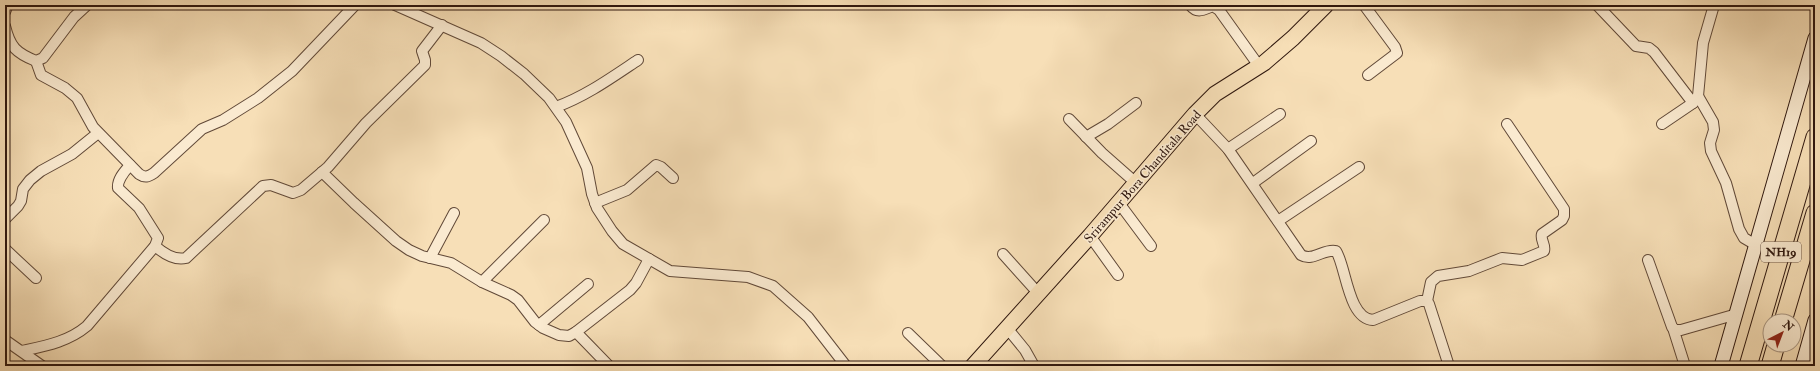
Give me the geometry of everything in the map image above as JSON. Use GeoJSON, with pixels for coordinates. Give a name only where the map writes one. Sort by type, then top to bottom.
{"type":"FeatureCollection","features":[{"type":"Feature","properties":{"kind":"highway","name":"NH19"},"geometry":{"type":"LineString","coordinates":[[1748,366],[1815,137]]}},
{"type":"Feature","properties":{"kind":"highway","name":"NH19"},"geometry":{"type":"LineString","coordinates":[[1785,313],[1815,213]]}},
{"type":"Feature","properties":{"kind":"highway"},"geometry":{"type":"LineString","coordinates":[[1770,366],[1774,353]]}},
{"type":"Feature","properties":{"kind":"main road","name":"Srirampur Bora Chanditala Road"},"geometry":{"type":"LineString","coordinates":[[974,366],[1119,203],[1195,114],[1215,94],[1259,66],[1293,38],[1326,5]]}},
{"type":"Feature","properties":{"kind":"street"},"geometry":{"type":"LineString","coordinates":[[5,12],[8,5]]}},
{"type":"Feature","properties":{"kind":"street"},"geometry":{"type":"LineString","coordinates":[[5,26],[8,41],[15,50],[36,61],[43,58],[74,16],[87,5]]}},
{"type":"Feature","properties":{"kind":"street"},"geometry":{"type":"LineString","coordinates":[[36,61],[37,69],[41,75],[65,88],[77,98],[98,133],[144,177],[154,173],[202,129],[223,120],[258,98],[292,71],[355,5]]}},
{"type":"Feature","properties":{"kind":"street"},"geometry":{"type":"LineString","coordinates":[[395,5],[481,43],[524,74],[549,98],[566,122],[587,168],[595,203],[603,220],[623,244],[670,271],[748,277],[773,286],[808,317],[846,366]]}},
{"type":"Feature","properties":{"kind":"street"},"geometry":{"type":"LineString","coordinates":[[1190,5],[1195,10],[1200,11],[1213,6],[1219,10],[1259,66]]}},
{"type":"Feature","properties":{"kind":"street"},"geometry":{"type":"LineString","coordinates":[[1364,5],[1396,51],[1394,57],[1368,76]]}},
{"type":"Feature","properties":{"kind":"street"},"geometry":{"type":"LineString","coordinates":[[1596,5],[1636,46],[1649,48],[1654,52],[1713,122],[1714,130],[1710,142],[1711,151],[1726,183],[1739,229],[1744,238],[1756,245]]}},
{"type":"Feature","properties":{"kind":"street"},"geometry":{"type":"LineString","coordinates":[[1662,124],[1696,100],[1703,43],[1714,5]]}},
{"type":"Feature","properties":{"kind":"street"},"geometry":{"type":"LineString","coordinates":[[155,246],[169,256],[182,259],[186,258],[263,186],[271,185],[292,193],[297,192],[322,172],[366,123],[425,65],[422,51],[442,25]]}},
{"type":"Feature","properties":{"kind":"street"},"geometry":{"type":"LineString","coordinates":[[1721,366],[1815,38]]}},
{"type":"Feature","properties":{"kind":"street"},"geometry":{"type":"LineString","coordinates":[[556,107],[577,99],[598,87],[638,60]]}},
{"type":"Feature","properties":{"kind":"street"},"geometry":{"type":"LineString","coordinates":[[1086,136],[1121,116],[1136,103]]}},
{"type":"Feature","properties":{"kind":"street"},"geometry":{"type":"LineString","coordinates":[[1195,114],[1228,149],[1297,251],[1304,257],[1311,257],[1331,250],[1336,251],[1351,297],[1363,315],[1369,320],[1373,320],[1420,301],[1427,301]]}},
{"type":"Feature","properties":{"kind":"street"},"geometry":{"type":"LineString","coordinates":[[1228,149],[1280,114]]}},
{"type":"Feature","properties":{"kind":"street"},"geometry":{"type":"LineString","coordinates":[[1069,119],[1136,183]]}},
{"type":"Feature","properties":{"kind":"street"},"geometry":{"type":"LineString","coordinates":[[1449,366],[1433,310],[1427,301],[1431,282],[1438,276],[1469,271],[1502,258],[1522,260],[1544,251],[1545,247],[1542,234],[1562,220],[1564,216],[1564,209],[1507,124]]}},
{"type":"Feature","properties":{"kind":"street"},"geometry":{"type":"LineString","coordinates":[[5,219],[18,206],[21,201],[23,189],[30,180],[41,171],[72,154],[98,133]]}},
{"type":"Feature","properties":{"kind":"street"},"geometry":{"type":"LineString","coordinates":[[1252,184],[1311,141]]}},
{"type":"Feature","properties":{"kind":"street"},"geometry":{"type":"LineString","coordinates":[[595,203],[628,190],[658,164],[673,178]]}},
{"type":"Feature","properties":{"kind":"street"},"geometry":{"type":"LineString","coordinates":[[22,351],[55,343],[79,333],[87,326],[155,246],[158,238],[155,232],[139,208],[118,188],[121,177],[130,165]]}},
{"type":"Feature","properties":{"kind":"street"},"geometry":{"type":"LineString","coordinates":[[1278,221],[1359,167]]}},
{"type":"Feature","properties":{"kind":"street"},"geometry":{"type":"LineString","coordinates":[[322,172],[354,203],[409,250],[430,258],[451,263],[482,282],[518,300],[539,325],[559,335],[569,336],[576,332],[630,290],[636,283],[649,260]]}},
{"type":"Feature","properties":{"kind":"street"},"geometry":{"type":"LineString","coordinates":[[1119,203],[1151,246]]}},
{"type":"Feature","properties":{"kind":"street"},"geometry":{"type":"LineString","coordinates":[[430,258],[454,213]]}},
{"type":"Feature","properties":{"kind":"street"},"geometry":{"type":"LineString","coordinates":[[482,282],[544,220]]}},
{"type":"Feature","properties":{"kind":"street"},"geometry":{"type":"LineString","coordinates":[[1090,236],[1118,275]]}},
{"type":"Feature","properties":{"kind":"street"},"geometry":{"type":"LineString","coordinates":[[5,249],[36,278]]}},
{"type":"Feature","properties":{"kind":"street"},"geometry":{"type":"LineString","coordinates":[[1003,254],[1038,293]]}},
{"type":"Feature","properties":{"kind":"street"},"geometry":{"type":"LineString","coordinates":[[1648,260],[1685,366]]}},
{"type":"Feature","properties":{"kind":"street"},"geometry":{"type":"LineString","coordinates":[[539,325],[588,284]]}},
{"type":"Feature","properties":{"kind":"street"},"geometry":{"type":"LineString","coordinates":[[1673,328],[1681,330],[1737,314]]}},
{"type":"Feature","properties":{"kind":"street"},"geometry":{"type":"LineString","coordinates":[[1802,366],[1815,320]]}},
{"type":"Feature","properties":{"kind":"street"},"geometry":{"type":"LineString","coordinates":[[1007,328],[1025,350],[1034,366]]}},
{"type":"Feature","properties":{"kind":"street"},"geometry":{"type":"LineString","coordinates":[[576,332],[609,366]]}},
{"type":"Feature","properties":{"kind":"street"},"geometry":{"type":"LineString","coordinates":[[908,333],[942,366]]}},
{"type":"Feature","properties":{"kind":"street"},"geometry":{"type":"LineString","coordinates":[[5,340],[42,366]]}}]}
